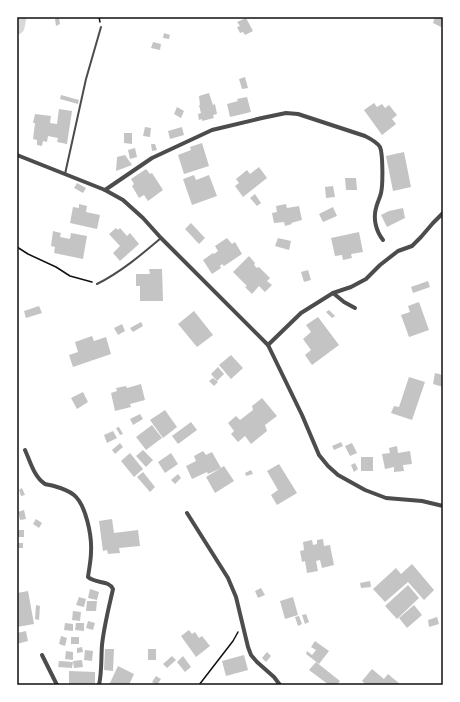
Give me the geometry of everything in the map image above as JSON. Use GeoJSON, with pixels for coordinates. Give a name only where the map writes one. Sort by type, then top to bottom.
{"type":"FeatureCollection","features":[{"type":"Feature","properties":{"kind":"street"},"geometry":{"type":"LineString","coordinates":[[105,190],[152,158],[212,130],[262,118],[286,114],[298,114],[366,136],[375,141],[380,147],[383,183],[375,215],[376,226],[383,240]]}},
{"type":"Feature","properties":{"kind":"street"},"geometry":{"type":"LineString","coordinates":[[17,155],[105,190],[123,200],[143,218],[161,238],[268,345],[302,415],[319,455],[338,475],[365,490],[386,498],[422,501],[443,506]]}},
{"type":"Feature","properties":{"kind":"street"},"geometry":{"type":"LineString","coordinates":[[268,345],[301,313],[333,293],[351,287],[366,279],[380,265],[398,251],[412,246],[443,213]]}},
{"type":"Feature","properties":{"kind":"street"},"geometry":{"type":"LineString","coordinates":[[333,293],[344,302],[355,308]]}},
{"type":"Feature","properties":{"kind":"street"},"geometry":{"type":"LineString","coordinates":[[25,450],[36,475],[46,484],[61,487],[68,491],[75,496],[83,508],[87,518],[91,551],[88,577],[97,582],[110,584],[113,589],[104,630],[99,685]]}},
{"type":"Feature","properties":{"kind":"street"},"geometry":{"type":"LineString","coordinates":[[187,513],[228,578],[236,597],[251,655],[274,677],[280,685]]}},
{"type":"Feature","properties":{"kind":"street"},"geometry":{"type":"LineString","coordinates":[[42,655],[57,685]]}},
{"type":"Feature","properties":{"kind":"lane"},"geometry":{"type":"LineString","coordinates":[[65,174],[86,79],[102,28]]}},
{"type":"Feature","properties":{"kind":"lane"},"geometry":{"type":"LineString","coordinates":[[97,284],[109,278],[140,256],[161,238]]}},
{"type":"Feature","properties":{"kind":"path"},"geometry":{"type":"LineString","coordinates":[[17,247],[70,276],[97,284]]}},
{"type":"Feature","properties":{"kind":"path"},"geometry":{"type":"LineString","coordinates":[[199,685],[233,641],[242,623]]}},
{"type":"Feature","properties":{"kind":"building"},"geometry":{"type":"Polygon","coordinates":[[[435,17],[440,17],[443,19],[441,27],[433,23],[435,17]]]}},
{"type":"Feature","properties":{"kind":"building"},"geometry":{"type":"Polygon","coordinates":[[[59,18],[60,24],[56,26],[55,19],[59,18]]]}},
{"type":"Feature","properties":{"kind":"building"},"geometry":{"type":"Polygon","coordinates":[[[246,18],[253,31],[245,35],[243,32],[240,33],[237,27],[240,26],[237,22],[246,18]]]}},
{"type":"Feature","properties":{"kind":"building"},"geometry":{"type":"Polygon","coordinates":[[[164,33],[170,35],[169,39],[163,38],[164,33]]]}},
{"type":"Feature","properties":{"kind":"building"},"geometry":{"type":"Polygon","coordinates":[[[153,42],[161,44],[160,50],[151,48],[153,42]]]}},
{"type":"Feature","properties":{"kind":"building"},"geometry":{"type":"Polygon","coordinates":[[[245,77],[248,88],[242,89],[239,79],[245,77]]]}},
{"type":"Feature","properties":{"kind":"building"},"geometry":{"type":"Polygon","coordinates":[[[209,93],[213,105],[215,104],[217,114],[213,115],[214,118],[202,121],[202,119],[199,120],[198,114],[201,113],[199,96],[209,93]]]}},
{"type":"Feature","properties":{"kind":"building"},"geometry":{"type":"Polygon","coordinates":[[[61,95],[79,100],[78,104],[60,99],[61,95]]]}},
{"type":"Feature","properties":{"kind":"building"},"geometry":{"type":"Polygon","coordinates":[[[247,97],[251,112],[230,117],[227,104],[238,101],[237,99],[247,97]]]}},
{"type":"Feature","properties":{"kind":"building"},"geometry":{"type":"Polygon","coordinates":[[[374,103],[377,107],[382,104],[385,108],[389,105],[397,115],[392,119],[396,124],[382,135],[364,110],[374,103]]]}},
{"type":"Feature","properties":{"kind":"building"},"geometry":{"type":"Polygon","coordinates":[[[177,107],[184,111],[181,118],[174,114],[177,107]]]}},
{"type":"Feature","properties":{"kind":"building"},"geometry":{"type":"Polygon","coordinates":[[[59,109],[72,111],[67,144],[57,142],[58,138],[48,136],[47,142],[43,141],[42,146],[37,145],[37,140],[33,139],[35,123],[33,123],[35,114],[51,116],[50,123],[57,124],[59,109]]]}},
{"type":"Feature","properties":{"kind":"building"},"geometry":{"type":"Polygon","coordinates":[[[145,127],[151,128],[150,137],[143,136],[145,127]]]}},
{"type":"Feature","properties":{"kind":"building"},"geometry":{"type":"Polygon","coordinates":[[[182,127],[184,135],[170,139],[168,131],[182,127]]]}},
{"type":"Feature","properties":{"kind":"building"},"geometry":{"type":"Polygon","coordinates":[[[124,133],[132,133],[132,144],[124,143],[124,133]]]}},
{"type":"Feature","properties":{"kind":"building"},"geometry":{"type":"Polygon","coordinates":[[[202,143],[209,166],[184,174],[178,155],[191,150],[190,147],[202,143]]]}},
{"type":"Feature","properties":{"kind":"building"},"geometry":{"type":"Polygon","coordinates":[[[151,144],[155,144],[157,150],[152,151],[151,144]]]}},
{"type":"Feature","properties":{"kind":"building"},"geometry":{"type":"Polygon","coordinates":[[[135,148],[137,157],[130,159],[128,150],[135,148]]]}},
{"type":"Feature","properties":{"kind":"building"},"geometry":{"type":"Polygon","coordinates":[[[404,152],[411,187],[393,191],[386,156],[404,152]]]}},
{"type":"Feature","properties":{"kind":"building"},"geometry":{"type":"Polygon","coordinates":[[[125,155],[132,165],[116,171],[117,157],[125,155]]]}},
{"type":"Feature","properties":{"kind":"building"},"geometry":{"type":"Polygon","coordinates":[[[259,167],[267,178],[243,197],[235,186],[239,183],[236,179],[247,170],[250,174],[259,167]]]}},
{"type":"Feature","properties":{"kind":"building"},"geometry":{"type":"Polygon","coordinates":[[[146,169],[150,174],[152,173],[163,190],[148,201],[144,195],[139,198],[132,186],[134,184],[131,179],[146,169]]]}},
{"type":"Feature","properties":{"kind":"building"},"geometry":{"type":"Polygon","coordinates":[[[194,175],[196,180],[209,175],[217,196],[192,205],[183,179],[194,175]]]}},
{"type":"Feature","properties":{"kind":"building"},"geometry":{"type":"Polygon","coordinates":[[[345,178],[356,178],[357,190],[346,190],[345,178]]]}},
{"type":"Feature","properties":{"kind":"building"},"geometry":{"type":"Polygon","coordinates":[[[77,183],[86,188],[83,193],[74,188],[77,183]]]}},
{"type":"Feature","properties":{"kind":"building"},"geometry":{"type":"Polygon","coordinates":[[[333,186],[335,197],[326,198],[325,187],[333,186]]]}},
{"type":"Feature","properties":{"kind":"building"},"geometry":{"type":"Polygon","coordinates":[[[255,194],[261,203],[257,206],[250,198],[255,194]]]}},
{"type":"Feature","properties":{"kind":"building"},"geometry":{"type":"Polygon","coordinates":[[[79,204],[87,206],[86,212],[100,215],[97,229],[70,223],[73,207],[79,208],[79,204]]]}},
{"type":"Feature","properties":{"kind":"building"},"geometry":{"type":"Polygon","coordinates":[[[286,204],[287,208],[299,206],[302,220],[285,226],[284,222],[274,223],[272,213],[277,212],[276,206],[286,204]]]}},
{"type":"Feature","properties":{"kind":"building"},"geometry":{"type":"Polygon","coordinates":[[[333,207],[337,216],[323,222],[319,214],[333,207]]]}},
{"type":"Feature","properties":{"kind":"building"},"geometry":{"type":"Polygon","coordinates":[[[403,208],[405,218],[387,227],[381,215],[389,211],[403,208]]]}},
{"type":"Feature","properties":{"kind":"building"},"geometry":{"type":"Polygon","coordinates":[[[191,223],[205,238],[199,244],[185,229],[191,223]]]}},
{"type":"Feature","properties":{"kind":"building"},"geometry":{"type":"Polygon","coordinates":[[[116,228],[118,230],[120,228],[127,236],[130,233],[139,244],[120,261],[113,253],[120,246],[109,234],[116,228]]]}},
{"type":"Feature","properties":{"kind":"building"},"geometry":{"type":"Polygon","coordinates":[[[53,231],[61,233],[60,237],[70,239],[71,233],[87,236],[83,259],[54,253],[55,247],[51,246],[53,231]]]}},
{"type":"Feature","properties":{"kind":"building"},"geometry":{"type":"Polygon","coordinates":[[[359,232],[363,252],[351,254],[352,258],[343,260],[342,255],[335,256],[331,238],[359,232]]]}},
{"type":"Feature","properties":{"kind":"building"},"geometry":{"type":"Polygon","coordinates":[[[227,238],[232,244],[235,242],[242,254],[224,266],[222,264],[220,266],[221,268],[212,274],[203,260],[218,251],[215,246],[227,238]]]}},
{"type":"Feature","properties":{"kind":"building"},"geometry":{"type":"Polygon","coordinates":[[[278,238],[291,241],[289,250],[275,246],[278,238]]]}},
{"type":"Feature","properties":{"kind":"building"},"geometry":{"type":"Polygon","coordinates":[[[249,256],[255,263],[254,265],[257,268],[259,267],[270,278],[267,281],[272,285],[265,292],[259,286],[252,294],[245,287],[247,286],[233,272],[249,256]]]}},
{"type":"Feature","properties":{"kind":"building"},"geometry":{"type":"Polygon","coordinates":[[[149,269],[162,269],[163,301],[140,301],[140,286],[136,286],[136,274],[150,274],[149,269]]]}},
{"type":"Feature","properties":{"kind":"building"},"geometry":{"type":"Polygon","coordinates":[[[308,270],[311,280],[304,282],[301,272],[308,270]]]}},
{"type":"Feature","properties":{"kind":"building"},"geometry":{"type":"Polygon","coordinates":[[[428,281],[430,287],[413,293],[411,287],[428,281]]]}},
{"type":"Feature","properties":{"kind":"building"},"geometry":{"type":"Polygon","coordinates":[[[419,302],[429,330],[409,337],[401,315],[410,312],[408,306],[419,302]]]}},
{"type":"Feature","properties":{"kind":"building"},"geometry":{"type":"Polygon","coordinates":[[[39,306],[42,313],[26,318],[24,311],[39,306]]]}},
{"type":"Feature","properties":{"kind":"building"},"geometry":{"type":"Polygon","coordinates":[[[329,310],[335,316],[332,318],[326,312],[329,310]]]}},
{"type":"Feature","properties":{"kind":"building"},"geometry":{"type":"Polygon","coordinates":[[[194,311],[213,335],[197,347],[178,324],[194,311]]]}},
{"type":"Feature","properties":{"kind":"building"},"geometry":{"type":"Polygon","coordinates":[[[318,317],[339,345],[312,365],[305,355],[311,350],[303,339],[311,332],[306,325],[318,317]]]}},
{"type":"Feature","properties":{"kind":"building"},"geometry":{"type":"Polygon","coordinates":[[[141,322],[143,326],[133,332],[130,328],[141,322]]]}},
{"type":"Feature","properties":{"kind":"building"},"geometry":{"type":"Polygon","coordinates":[[[122,324],[125,331],[118,335],[114,328],[122,324]]]}},
{"type":"Feature","properties":{"kind":"building"},"geometry":{"type":"Polygon","coordinates":[[[92,336],[94,341],[106,337],[111,354],[73,367],[69,355],[78,352],[75,342],[92,336]]]}},
{"type":"Feature","properties":{"kind":"building"},"geometry":{"type":"Polygon","coordinates":[[[231,355],[243,368],[231,379],[219,365],[231,355]]]}},
{"type":"Feature","properties":{"kind":"building"},"geometry":{"type":"Polygon","coordinates":[[[218,367],[224,374],[217,381],[211,374],[218,367]]]}},
{"type":"Feature","properties":{"kind":"building"},"geometry":{"type":"Polygon","coordinates":[[[435,373],[443,375],[443,387],[433,384],[435,373]]]}},
{"type":"Feature","properties":{"kind":"building"},"geometry":{"type":"Polygon","coordinates":[[[409,377],[425,382],[412,420],[391,413],[394,406],[399,407],[409,377]]]}},
{"type":"Feature","properties":{"kind":"building"},"geometry":{"type":"Polygon","coordinates":[[[213,378],[218,382],[214,386],[209,381],[213,378]]]}},
{"type":"Feature","properties":{"kind":"building"},"geometry":{"type":"Polygon","coordinates":[[[141,384],[145,400],[130,404],[131,407],[115,411],[111,393],[117,391],[116,388],[126,386],[127,388],[141,384]]]}},
{"type":"Feature","properties":{"kind":"building"},"geometry":{"type":"Polygon","coordinates":[[[83,392],[88,402],[77,409],[71,398],[83,392]]]}},
{"type":"Feature","properties":{"kind":"building"},"geometry":{"type":"Polygon","coordinates":[[[262,398],[277,416],[265,425],[267,431],[251,444],[245,436],[238,442],[231,434],[234,431],[228,423],[236,416],[240,420],[253,410],[252,406],[262,398]]]}},
{"type":"Feature","properties":{"kind":"building"},"geometry":{"type":"Polygon","coordinates":[[[165,410],[177,427],[163,438],[150,420],[165,410]]]}},
{"type":"Feature","properties":{"kind":"building"},"geometry":{"type":"Polygon","coordinates":[[[140,414],[143,419],[133,425],[130,419],[140,414]]]}},
{"type":"Feature","properties":{"kind":"building"},"geometry":{"type":"Polygon","coordinates":[[[191,422],[197,430],[178,444],[172,436],[191,422]]]}},
{"type":"Feature","properties":{"kind":"building"},"geometry":{"type":"Polygon","coordinates":[[[152,425],[162,438],[146,450],[136,437],[152,425]]]}},
{"type":"Feature","properties":{"kind":"building"},"geometry":{"type":"Polygon","coordinates":[[[119,427],[123,434],[120,435],[116,428],[119,427]]]}},
{"type":"Feature","properties":{"kind":"building"},"geometry":{"type":"Polygon","coordinates":[[[113,431],[117,438],[107,443],[104,435],[113,431]]]}},
{"type":"Feature","properties":{"kind":"building"},"geometry":{"type":"Polygon","coordinates":[[[341,442],[343,446],[334,450],[332,446],[341,442]]]}},
{"type":"Feature","properties":{"kind":"building"},"geometry":{"type":"Polygon","coordinates":[[[120,443],[123,447],[115,454],[112,450],[120,443]]]}},
{"type":"Feature","properties":{"kind":"building"},"geometry":{"type":"Polygon","coordinates":[[[352,443],[357,453],[350,456],[345,446],[352,443]]]}},
{"type":"Feature","properties":{"kind":"building"},"geometry":{"type":"Polygon","coordinates":[[[397,446],[398,453],[410,451],[412,464],[403,465],[404,471],[394,472],[394,467],[385,469],[382,454],[390,453],[389,448],[397,446]]]}},
{"type":"Feature","properties":{"kind":"building"},"geometry":{"type":"Polygon","coordinates":[[[143,450],[153,460],[146,467],[136,456],[143,450]]]}},
{"type":"Feature","properties":{"kind":"building"},"geometry":{"type":"Polygon","coordinates":[[[203,451],[206,455],[212,452],[221,468],[208,474],[207,472],[192,479],[186,466],[196,461],[194,456],[203,451]]]}},
{"type":"Feature","properties":{"kind":"building"},"geometry":{"type":"Polygon","coordinates":[[[130,453],[143,469],[134,477],[121,461],[130,453]]]}},
{"type":"Feature","properties":{"kind":"building"},"geometry":{"type":"Polygon","coordinates":[[[171,453],[178,464],[165,473],[158,462],[171,453]]]}},
{"type":"Feature","properties":{"kind":"building"},"geometry":{"type":"Polygon","coordinates":[[[361,457],[373,457],[373,471],[361,471],[361,457]]]}},
{"type":"Feature","properties":{"kind":"building"},"geometry":{"type":"Polygon","coordinates":[[[355,463],[358,469],[354,472],[351,465],[355,463]]]}},
{"type":"Feature","properties":{"kind":"building"},"geometry":{"type":"Polygon","coordinates":[[[279,464],[297,493],[277,505],[271,495],[278,490],[267,471],[279,464]]]}},
{"type":"Feature","properties":{"kind":"building"},"geometry":{"type":"Polygon","coordinates":[[[224,466],[234,481],[215,493],[206,477],[224,466]]]}},
{"type":"Feature","properties":{"kind":"building"},"geometry":{"type":"Polygon","coordinates":[[[251,470],[253,474],[246,476],[245,473],[251,470]]]}},
{"type":"Feature","properties":{"kind":"building"},"geometry":{"type":"Polygon","coordinates":[[[143,472],[155,487],[150,492],[137,477],[143,472]]]}},
{"type":"Feature","properties":{"kind":"building"},"geometry":{"type":"Polygon","coordinates":[[[178,474],[181,478],[175,484],[171,480],[178,474]]]}},
{"type":"Feature","properties":{"kind":"building"},"geometry":{"type":"Polygon","coordinates":[[[22,488],[25,495],[21,496],[19,490],[22,488]]]}},
{"type":"Feature","properties":{"kind":"building"},"geometry":{"type":"Polygon","coordinates":[[[24,510],[26,519],[20,520],[18,512],[24,510]]]}},
{"type":"Feature","properties":{"kind":"building"},"geometry":{"type":"Polygon","coordinates":[[[36,519],[42,523],[39,528],[33,524],[36,519]]]}},
{"type":"Feature","properties":{"kind":"building"},"geometry":{"type":"Polygon","coordinates":[[[112,519],[114,533],[138,530],[140,546],[119,548],[120,553],[108,554],[107,550],[103,551],[99,521],[112,519]]]}},
{"type":"Feature","properties":{"kind":"building"},"geometry":{"type":"Polygon","coordinates":[[[17,530],[24,530],[24,537],[17,537],[17,530]]]}},
{"type":"Feature","properties":{"kind":"building"},"geometry":{"type":"Polygon","coordinates":[[[323,539],[324,546],[330,545],[334,565],[322,568],[320,560],[316,561],[318,571],[307,573],[305,561],[302,562],[300,551],[304,550],[303,542],[312,540],[313,545],[317,544],[317,540],[323,539]]]}},
{"type":"Feature","properties":{"kind":"building"},"geometry":{"type":"Polygon","coordinates":[[[17,543],[23,543],[23,548],[17,548],[17,543]]]}},
{"type":"Feature","properties":{"kind":"building"},"geometry":{"type":"Polygon","coordinates":[[[412,564],[434,590],[424,600],[408,582],[385,602],[373,589],[396,568],[401,574],[412,564]]]}},
{"type":"Feature","properties":{"kind":"building"},"geometry":{"type":"Polygon","coordinates":[[[370,581],[371,587],[361,588],[360,583],[370,581]]]}},
{"type":"Feature","properties":{"kind":"building"},"geometry":{"type":"Polygon","coordinates":[[[408,585],[419,598],[397,619],[385,606],[408,585]]]}},
{"type":"Feature","properties":{"kind":"building"},"geometry":{"type":"Polygon","coordinates":[[[261,588],[265,595],[258,598],[255,591],[261,588]]]}},
{"type":"Feature","properties":{"kind":"building"},"geometry":{"type":"Polygon","coordinates":[[[90,589],[99,592],[97,600],[88,598],[90,589]]]}},
{"type":"Feature","properties":{"kind":"building"},"geometry":{"type":"Polygon","coordinates":[[[28,591],[34,624],[17,627],[17,593],[28,591]]]}},
{"type":"Feature","properties":{"kind":"building"},"geometry":{"type":"Polygon","coordinates":[[[79,597],[86,599],[84,607],[76,605],[79,597]]]}},
{"type":"Feature","properties":{"kind":"building"},"geometry":{"type":"Polygon","coordinates":[[[293,597],[298,615],[285,619],[280,601],[293,597]]]}},
{"type":"Feature","properties":{"kind":"building"},"geometry":{"type":"Polygon","coordinates":[[[87,601],[97,601],[96,611],[86,611],[87,601]]]}},
{"type":"Feature","properties":{"kind":"building"},"geometry":{"type":"Polygon","coordinates":[[[36,605],[40,606],[39,620],[35,619],[36,605]]]}},
{"type":"Feature","properties":{"kind":"building"},"geometry":{"type":"Polygon","coordinates":[[[414,605],[422,615],[407,628],[399,618],[414,605]]]}},
{"type":"Feature","properties":{"kind":"building"},"geometry":{"type":"Polygon","coordinates":[[[73,611],[81,612],[80,621],[72,620],[73,611]]]}},
{"type":"Feature","properties":{"kind":"building"},"geometry":{"type":"Polygon","coordinates":[[[306,614],[309,622],[305,624],[302,615],[306,614]]]}},
{"type":"Feature","properties":{"kind":"building"},"geometry":{"type":"Polygon","coordinates":[[[299,616],[302,624],[298,626],[295,617],[299,616]]]}},
{"type":"Feature","properties":{"kind":"building"},"geometry":{"type":"Polygon","coordinates":[[[437,617],[439,624],[429,627],[428,620],[437,617]]]}},
{"type":"Feature","properties":{"kind":"building"},"geometry":{"type":"Polygon","coordinates":[[[88,621],[95,623],[93,630],[86,628],[88,621]]]}},
{"type":"Feature","properties":{"kind":"building"},"geometry":{"type":"Polygon","coordinates":[[[65,623],[73,624],[73,631],[64,630],[65,623]]]}},
{"type":"Feature","properties":{"kind":"building"},"geometry":{"type":"Polygon","coordinates":[[[76,623],[84,623],[84,631],[75,630],[76,623]]]}},
{"type":"Feature","properties":{"kind":"building"},"geometry":{"type":"Polygon","coordinates":[[[189,630],[192,634],[195,632],[199,638],[202,636],[210,646],[196,657],[181,636],[189,630]]]}},
{"type":"Feature","properties":{"kind":"building"},"geometry":{"type":"Polygon","coordinates":[[[26,631],[28,641],[17,644],[17,633],[26,631]]]}},
{"type":"Feature","properties":{"kind":"building"},"geometry":{"type":"Polygon","coordinates":[[[61,636],[67,638],[65,646],[59,644],[61,636]]]}},
{"type":"Feature","properties":{"kind":"building"},"geometry":{"type":"Polygon","coordinates":[[[71,637],[79,637],[79,644],[71,644],[71,637]]]}},
{"type":"Feature","properties":{"kind":"building"},"geometry":{"type":"Polygon","coordinates":[[[315,641],[329,651],[319,664],[306,654],[307,651],[312,655],[316,650],[311,647],[315,641]]]}},
{"type":"Feature","properties":{"kind":"building"},"geometry":{"type":"Polygon","coordinates":[[[82,647],[83,652],[77,653],[77,648],[82,647]]]}},
{"type":"Feature","properties":{"kind":"building"},"geometry":{"type":"Polygon","coordinates":[[[105,649],[114,649],[113,671],[104,670],[105,649]]]}},
{"type":"Feature","properties":{"kind":"building"},"geometry":{"type":"Polygon","coordinates":[[[148,649],[156,649],[156,660],[148,660],[148,649]]]}},
{"type":"Feature","properties":{"kind":"building"},"geometry":{"type":"Polygon","coordinates":[[[85,650],[93,651],[92,661],[84,660],[85,650]]]}},
{"type":"Feature","properties":{"kind":"building"},"geometry":{"type":"Polygon","coordinates":[[[66,651],[73,652],[73,660],[65,659],[66,651]]]}},
{"type":"Feature","properties":{"kind":"building"},"geometry":{"type":"Polygon","coordinates":[[[267,652],[271,656],[266,662],[262,658],[267,652]]]}},
{"type":"Feature","properties":{"kind":"building"},"geometry":{"type":"Polygon","coordinates":[[[244,655],[248,670],[226,676],[222,661],[244,655]]]}},
{"type":"Feature","properties":{"kind":"building"},"geometry":{"type":"Polygon","coordinates":[[[172,656],[176,660],[167,668],[163,664],[172,656]]]}},
{"type":"Feature","properties":{"kind":"building"},"geometry":{"type":"Polygon","coordinates":[[[183,656],[191,667],[185,672],[177,662],[183,656]]]}},
{"type":"Feature","properties":{"kind":"building"},"geometry":{"type":"Polygon","coordinates":[[[82,660],[83,667],[74,668],[73,661],[82,660]]]}},
{"type":"Feature","properties":{"kind":"building"},"geometry":{"type":"Polygon","coordinates":[[[59,661],[73,662],[72,668],[58,667],[59,661]]]}},
{"type":"Feature","properties":{"kind":"building"},"geometry":{"type":"Polygon","coordinates":[[[316,662],[340,681],[337,685],[329,685],[309,670],[316,662]]]}},
{"type":"Feature","properties":{"kind":"building"},"geometry":{"type":"Polygon","coordinates":[[[118,666],[134,674],[129,685],[109,685],[118,666]]]}},
{"type":"Feature","properties":{"kind":"building"},"geometry":{"type":"Polygon","coordinates":[[[372,669],[384,679],[388,674],[401,685],[366,685],[362,681],[372,669]]]}},
{"type":"Feature","properties":{"kind":"building"},"geometry":{"type":"Polygon","coordinates":[[[69,671],[95,672],[95,685],[69,685],[69,671]]]}},
{"type":"Feature","properties":{"kind":"building"},"geometry":{"type":"Polygon","coordinates":[[[156,676],[161,679],[157,685],[152,682],[156,676]]]}},
{"type":"Feature","properties":{"kind":"waterway"},"geometry":{"type":"LineString","coordinates":[[17,27],[19,17]]}}]}
